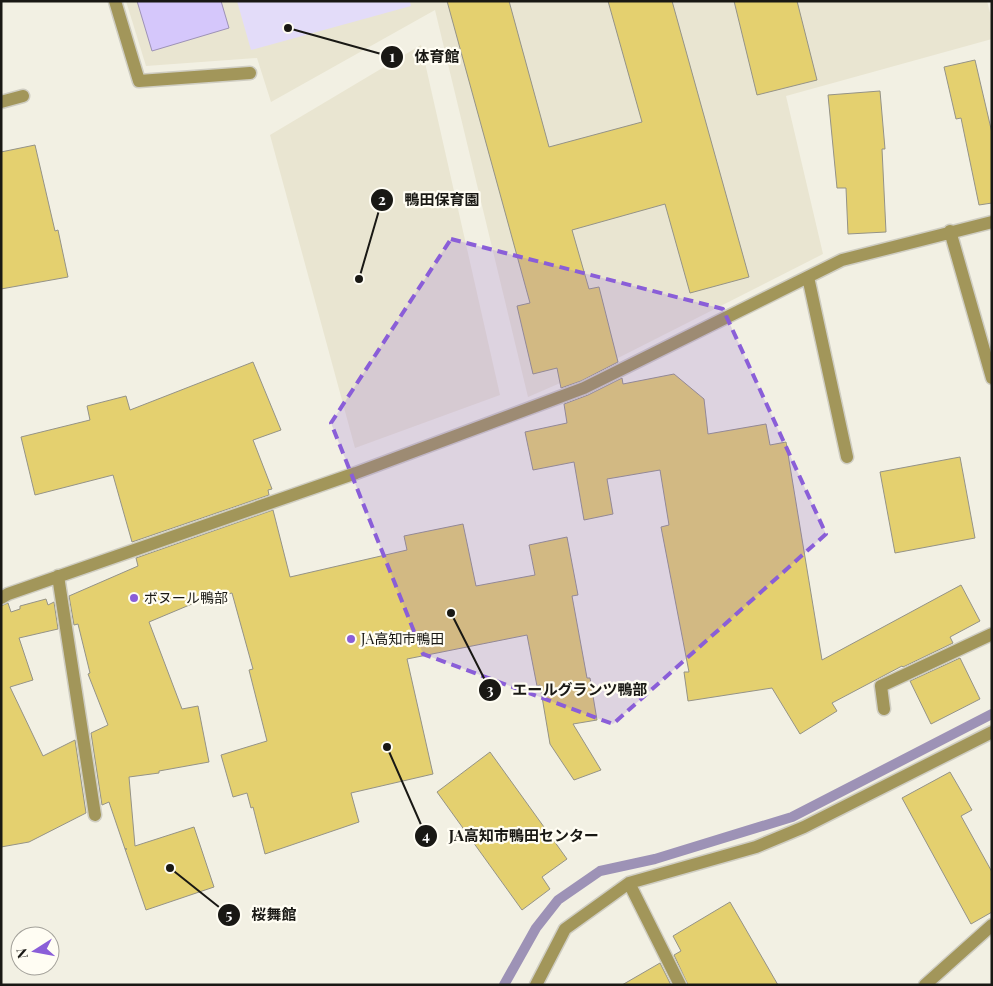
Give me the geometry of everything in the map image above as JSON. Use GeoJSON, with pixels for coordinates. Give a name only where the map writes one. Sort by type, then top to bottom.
{"type":"FeatureCollection","features":[{"type":"Feature","properties":{"kind":"street"},"geometry":{"type":"LineString","coordinates":[[115,1],[139,81],[250,73]]}},
{"type":"Feature","properties":{"kind":"street"},"geometry":{"type":"LineString","coordinates":[[1,102],[23,96]]}},
{"type":"Feature","properties":{"kind":"street"},"geometry":{"type":"LineString","coordinates":[[1,598],[58,576],[356,473],[584,388],[842,260],[950,231],[992,222]]}},
{"type":"Feature","properties":{"kind":"street"},"geometry":{"type":"LineString","coordinates":[[950,231],[992,378]]}},
{"type":"Feature","properties":{"kind":"street"},"geometry":{"type":"LineString","coordinates":[[808,277],[847,457]]}},
{"type":"Feature","properties":{"kind":"street"},"geometry":{"type":"LineString","coordinates":[[58,576],[95,815]]}},
{"type":"Feature","properties":{"kind":"street"},"geometry":{"type":"LineString","coordinates":[[884,709],[881,686],[992,634]]}},
{"type":"Feature","properties":{"kind":"street"},"geometry":{"type":"LineString","coordinates":[[536,985],[565,929],[628,883],[756,847],[804,828],[992,732]]}},
{"type":"Feature","properties":{"kind":"street"},"geometry":{"type":"LineString","coordinates":[[628,883],[680,985]]}},
{"type":"Feature","properties":{"kind":"street"},"geometry":{"type":"LineString","coordinates":[[925,985],[992,925]]}},
{"type":"Feature","properties":{"kind":"highlighted area"},"geometry":{"type":"Polygon","coordinates":[[[451,239],[723,309],[826,534],[613,724],[423,654],[331,423],[451,239]]]}},
{"type":"Feature","properties":{"kind":"shaded area"},"geometry":{"type":"Polygon","coordinates":[[[126,1],[987,1],[992,20],[992,39],[786,96],[823,254],[620,357],[528,397],[435,10],[271,102],[257,58],[146,66],[126,1]]]}},
{"type":"Feature","properties":{"kind":"shaded area"},"geometry":{"type":"Polygon","coordinates":[[[137,1],[221,1],[229,28],[152,51],[137,1]]]}},
{"type":"Feature","properties":{"kind":"shaded area"},"geometry":{"type":"Polygon","coordinates":[[[237,1],[410,1],[411,6],[251,50],[237,1]]]}},
{"type":"Feature","properties":{"kind":"shaded area"},"geometry":{"type":"Polygon","coordinates":[[[421,45],[500,395],[355,448],[270,135],[421,45]]]}},
{"type":"Feature","properties":{"kind":"building"},"geometry":{"type":"Polygon","coordinates":[[[447,1],[509,1],[549,147],[642,122],[608,1],[672,1],[749,277],[690,293],[665,204],[572,230],[589,289],[599,287],[618,362],[581,381],[561,388],[557,368],[533,374],[517,306],[530,303],[447,1]]]}},
{"type":"Feature","properties":{"kind":"building"},"geometry":{"type":"Polygon","coordinates":[[[734,1],[797,1],[817,80],[757,95],[734,1]]]}},
{"type":"Feature","properties":{"kind":"building"},"geometry":{"type":"Polygon","coordinates":[[[975,60],[992,133],[992,203],[979,205],[961,118],[956,119],[944,67],[975,60]]]}},
{"type":"Feature","properties":{"kind":"building"},"geometry":{"type":"Polygon","coordinates":[[[880,91],[885,149],[882,149],[886,232],[848,234],[846,188],[837,188],[828,95],[880,91]]]}},
{"type":"Feature","properties":{"kind":"building"},"geometry":{"type":"Polygon","coordinates":[[[35,145],[55,231],[58,230],[68,277],[1,289],[1,152],[35,145]]]}},
{"type":"Feature","properties":{"kind":"building"},"geometry":{"type":"Polygon","coordinates":[[[253,362],[281,430],[253,440],[272,489],[268,490],[269,495],[132,542],[113,475],[35,495],[21,437],[90,420],[87,406],[126,396],[130,410],[253,362]]]}},
{"type":"Feature","properties":{"kind":"building"},"geometry":{"type":"Polygon","coordinates":[[[674,374],[704,399],[708,434],[766,424],[770,445],[786,442],[822,660],[961,585],[980,621],[950,637],[953,643],[902,666],[832,703],[837,711],[800,734],[772,688],[688,701],[684,672],[689,672],[661,527],[669,525],[660,470],[607,479],[613,514],[584,520],[574,462],[533,470],[525,432],[567,423],[564,404],[588,395],[622,378],[623,384],[674,374]]]}},
{"type":"Feature","properties":{"kind":"building"},"geometry":{"type":"Polygon","coordinates":[[[960,457],[975,538],[895,553],[880,472],[960,457]]]}},
{"type":"Feature","properties":{"kind":"building"},"geometry":{"type":"Polygon","coordinates":[[[273,510],[290,577],[407,550],[404,536],[463,524],[476,586],[535,575],[529,545],[567,537],[578,595],[572,596],[587,678],[590,678],[597,720],[573,724],[601,770],[574,780],[550,744],[540,685],[537,686],[527,635],[407,659],[433,774],[351,793],[359,822],[265,854],[253,807],[251,808],[247,793],[233,797],[221,755],[267,741],[249,670],[253,669],[232,593],[199,601],[149,622],[182,709],[198,706],[209,762],[159,771],[159,773],[129,777],[135,846],[194,827],[214,887],[146,910],[109,802],[102,805],[91,733],[108,725],[88,674],[90,673],[78,624],[74,625],[69,596],[138,566],[136,558],[273,510]]]}},
{"type":"Feature","properties":{"kind":"building"},"geometry":{"type":"Polygon","coordinates":[[[46,599],[48,605],[54,602],[58,629],[19,638],[33,680],[10,687],[43,756],[75,740],[86,813],[29,842],[1,847],[1,606],[8,603],[11,612],[20,609],[20,606],[46,599]]]}},
{"type":"Feature","properties":{"kind":"building"},"geometry":{"type":"Polygon","coordinates":[[[960,658],[980,699],[931,724],[910,681],[960,658]]]}},
{"type":"Feature","properties":{"kind":"building"},"geometry":{"type":"Polygon","coordinates":[[[490,752],[567,859],[542,877],[550,889],[522,910],[437,792],[490,752]]]}},
{"type":"Feature","properties":{"kind":"building"},"geometry":{"type":"Polygon","coordinates":[[[950,772],[972,810],[961,816],[992,872],[992,912],[971,924],[902,798],[950,772]]]}},
{"type":"Feature","properties":{"kind":"building"},"geometry":{"type":"Polygon","coordinates":[[[730,902],[778,985],[688,985],[674,955],[681,951],[673,936],[730,902]]]}},
{"type":"Feature","properties":{"kind":"building"},"geometry":{"type":"Polygon","coordinates":[[[660,963],[671,985],[622,985],[660,963]]]}},
{"type":"Feature","properties":{"kind":"waterway"},"geometry":{"type":"LineString","coordinates":[[504,985],[536,928],[558,900],[600,871],[655,859],[792,817],[992,714]]}},
{"type":"Feature","properties":{"kind":"place","name":"体育館"},"geometry":{"type":"Point","coordinates":[288,28]}},
{"type":"Feature","properties":{"kind":"place","name":"鴨田保育園"},"geometry":{"type":"Point","coordinates":[359,279]}},
{"type":"Feature","properties":{"kind":"place","name":"ボヌール鴨部"},"geometry":{"type":"Point","coordinates":[134,598]}},
{"type":"Feature","properties":{"kind":"place","name":"エールグランツ鴨部"},"geometry":{"type":"Point","coordinates":[451,613]}},
{"type":"Feature","properties":{"kind":"place","name":"JA高知市鴨田"},"geometry":{"type":"Point","coordinates":[351,639]}},
{"type":"Feature","properties":{"kind":"place","name":"JA高知市鴨田センター"},"geometry":{"type":"Point","coordinates":[387,747]}},
{"type":"Feature","properties":{"kind":"place","name":"桜舞館"},"geometry":{"type":"Point","coordinates":[170,868]}}]}
